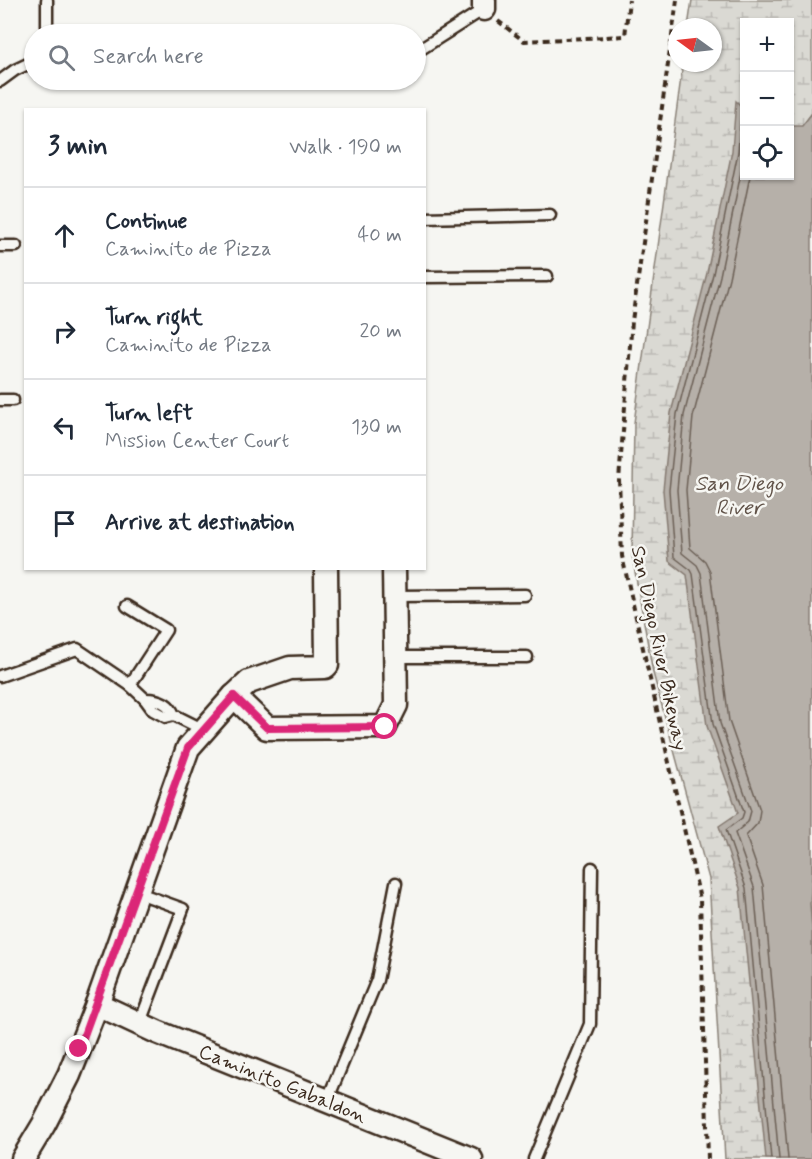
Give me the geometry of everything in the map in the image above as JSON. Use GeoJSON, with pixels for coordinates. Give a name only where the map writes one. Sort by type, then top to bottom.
{"type":"FeatureCollection","features":[{"type":"Feature","properties":{"kind":"street"},"geometry":{"type":"LineString","coordinates":[[23,1159],[69,1075],[97,1004],[188,748],[249,682],[290,668],[325,667],[327,665],[326,570]]}},
{"type":"Feature","properties":{"kind":"street"},"geometry":{"type":"LineString","coordinates":[[234,696],[267,728],[385,727],[396,705],[394,570]]}},
{"type":"Feature","properties":{"kind":"street","name":"Caminito Gabaldon"},"geometry":{"type":"LineString","coordinates":[[97,1004],[139,1025],[471,1159]]}},
{"type":"Feature","properties":{"kind":"lane"},"geometry":{"type":"LineString","coordinates":[[47,0],[47,24]]}},
{"type":"Feature","properties":{"kind":"lane"},"geometry":{"type":"LineString","coordinates":[[426,45],[483,5]]}},
{"type":"Feature","properties":{"kind":"lane"},"geometry":{"type":"LineString","coordinates":[[0,81],[24,65]]}},
{"type":"Feature","properties":{"kind":"lane"},"geometry":{"type":"LineString","coordinates":[[426,218],[550,215]]}},
{"type":"Feature","properties":{"kind":"lane"},"geometry":{"type":"LineString","coordinates":[[0,246],[16,246]]}},
{"type":"Feature","properties":{"kind":"lane"},"geometry":{"type":"LineString","coordinates":[[426,277],[547,276]]}},
{"type":"Feature","properties":{"kind":"lane"},"geometry":{"type":"LineString","coordinates":[[0,400],[13,400]]}},
{"type":"Feature","properties":{"kind":"lane"},"geometry":{"type":"LineString","coordinates":[[394,596],[525,595]]}},
{"type":"Feature","properties":{"kind":"lane"},"geometry":{"type":"LineString","coordinates":[[127,606],[166,630],[130,685]]}},
{"type":"Feature","properties":{"kind":"lane"},"geometry":{"type":"LineString","coordinates":[[0,676],[77,649],[130,685],[145,699],[158,699],[171,708],[174,715],[204,730]]}},
{"type":"Feature","properties":{"kind":"lane"},"geometry":{"type":"LineString","coordinates":[[395,657],[527,657]]}},
{"type":"Feature","properties":{"kind":"lane"},"geometry":{"type":"LineString","coordinates":[[534,1159],[590,1024],[592,868]]}},
{"type":"Feature","properties":{"kind":"lane"},"geometry":{"type":"LineString","coordinates":[[327,1101],[377,980],[396,883]]}},
{"type":"Feature","properties":{"kind":"lane"},"geometry":{"type":"LineString","coordinates":[[136,892],[183,909],[139,1025]]}},
{"type":"Feature","properties":{"kind":"path"},"geometry":{"type":"LineString","coordinates":[[483,5],[524,41],[625,36],[629,0]]}},
{"type":"Feature","properties":{"kind":"path","name":"San Diego River Bikeway"},"geometry":{"type":"LineString","coordinates":[[677,0],[632,321],[619,480],[622,556],[700,899],[708,1159]]}},
{"type":"Feature","properties":{"kind":"green space","name":"San Diego River"},"geometry":{"type":"Polygon","coordinates":[[[692,0],[812,0],[812,113],[802,126],[794,159],[794,18],[740,18],[740,180],[789,180],[812,874],[812,1159],[725,1159],[709,879],[653,673],[632,555],[634,423],[682,72],[722,72],[722,18],[689,18],[692,0]]]}},
{"type":"Feature","properties":{"kind":"water","name":"San Diego River"},"geometry":{"type":"Polygon","coordinates":[[[736,101],[740,105],[740,180],[794,180],[794,126],[802,126],[812,113],[812,874],[810,904],[812,1159],[766,1159],[740,888],[719,826],[738,813],[707,726],[687,575],[669,561],[663,490],[671,413],[707,273],[732,151],[736,101]]]}},
{"type":"Feature","properties":{"kind":"route"},"geometry":{"type":"LineString","coordinates":[[79,1049],[188,748],[234,696],[267,728],[385,727]]}}]}
